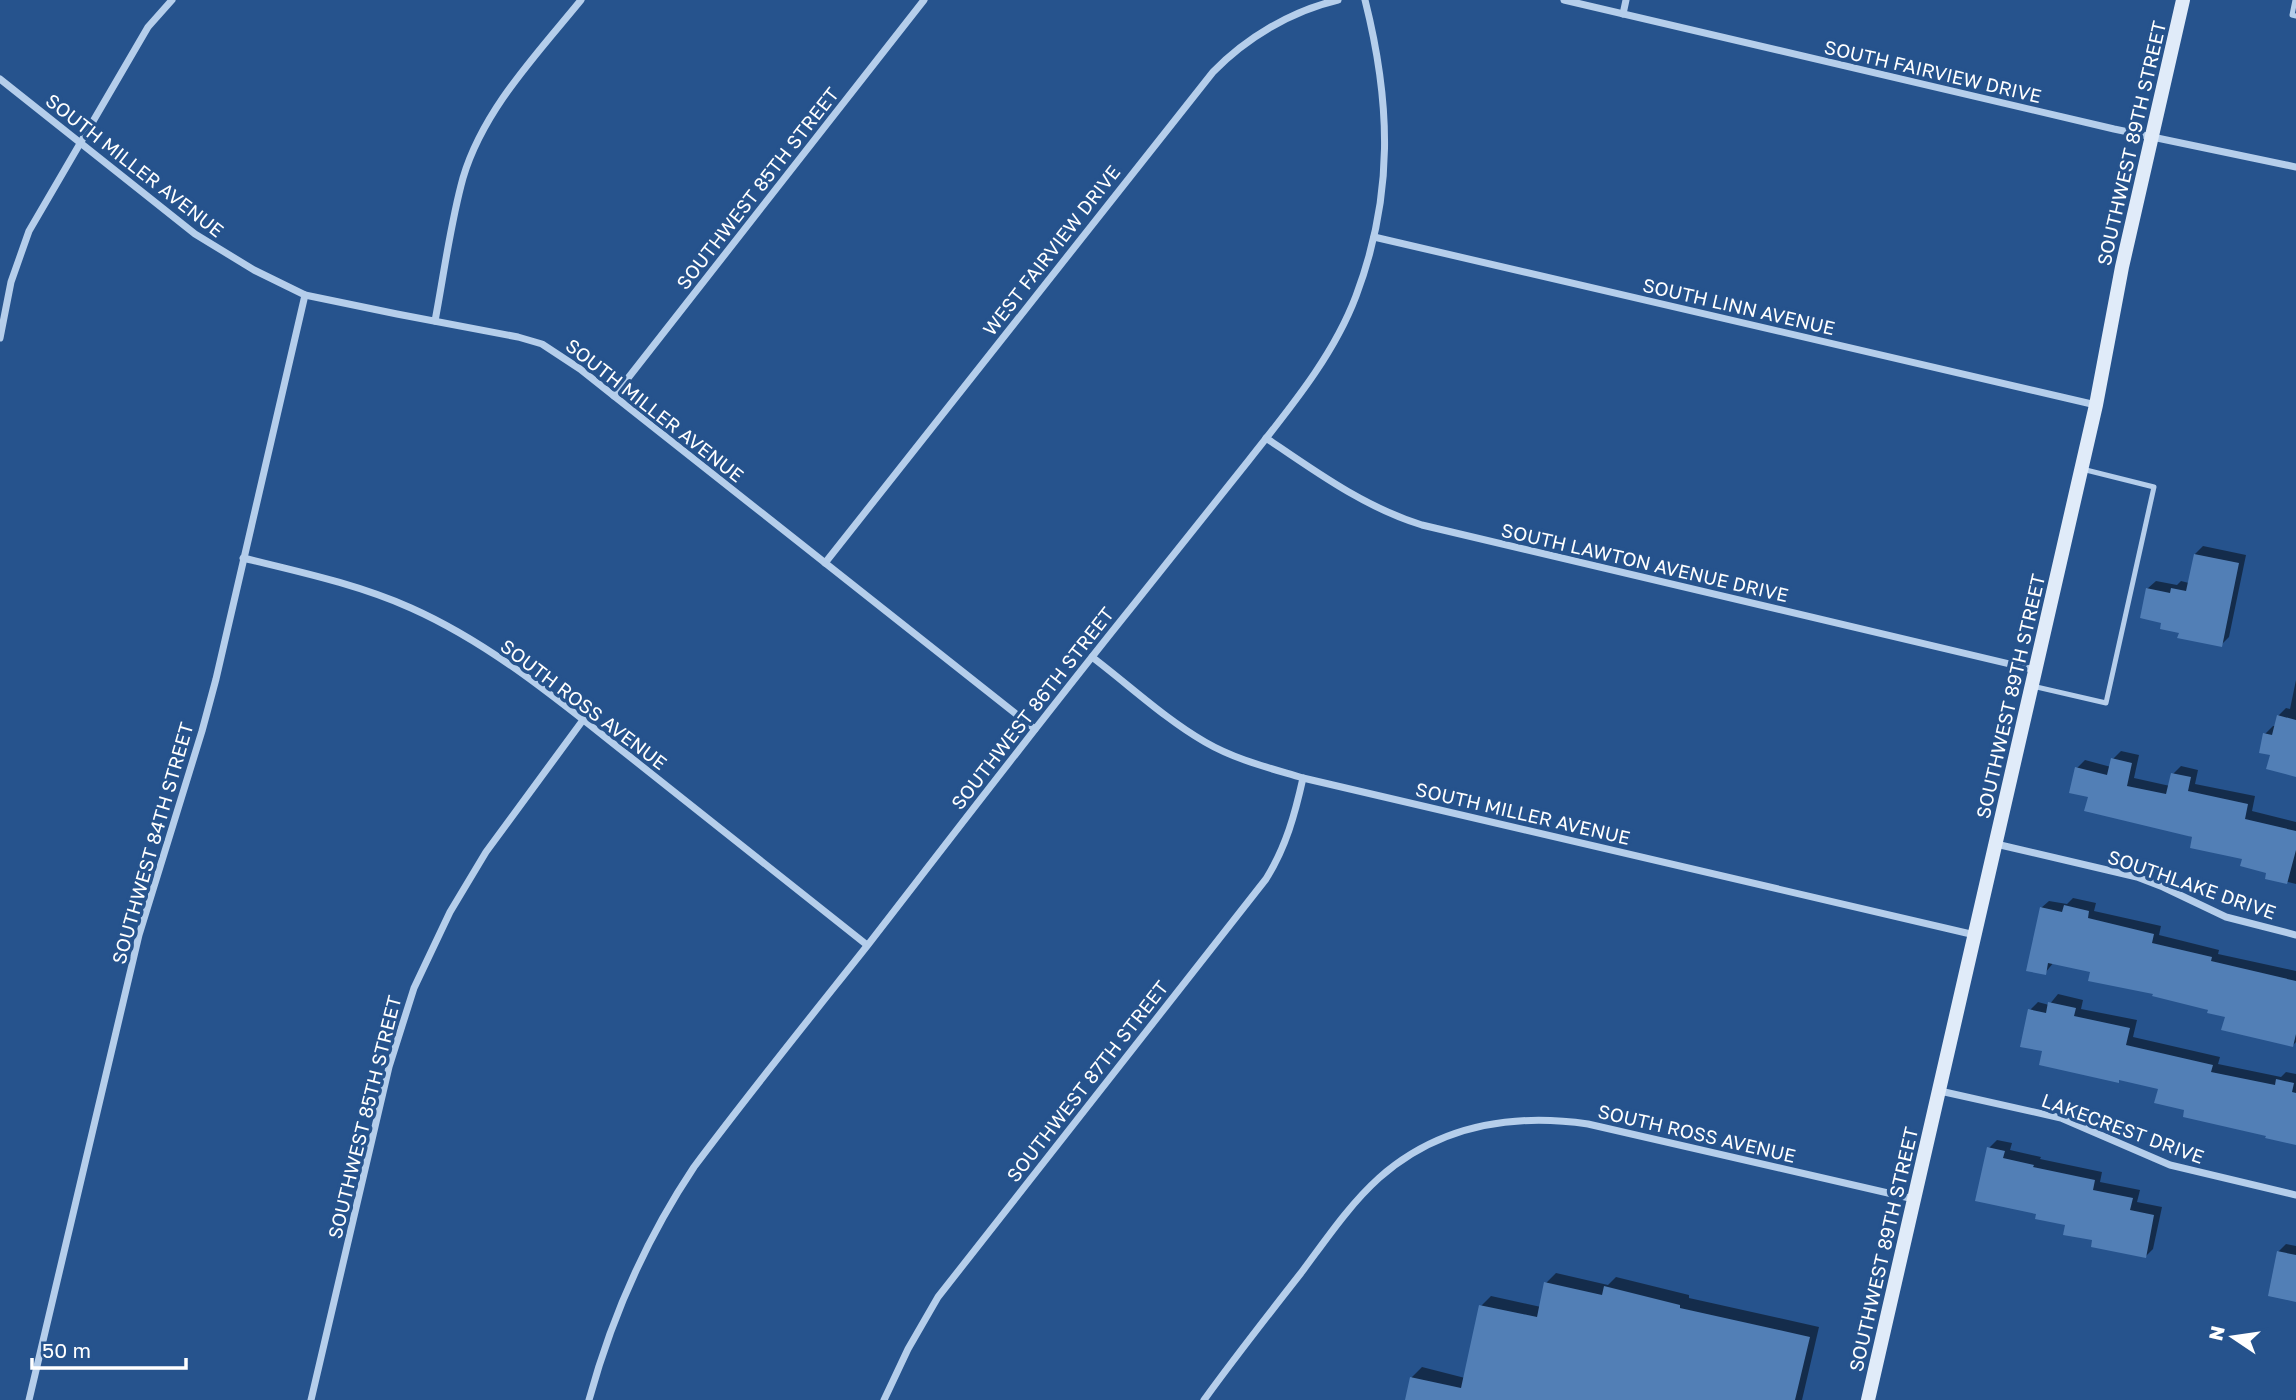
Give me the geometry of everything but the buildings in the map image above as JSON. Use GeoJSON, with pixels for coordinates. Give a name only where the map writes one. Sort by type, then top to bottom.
{"type":"FeatureCollection","features":[{"type":"Feature","properties":{"kind":"main road","name":"SOUTHWEST 89TH STREET"},"geometry":{"type":"LineString","coordinates":[[1868,1400],[2096,405],[2122,267],[2183,0]]}},
{"type":"Feature","properties":{"kind":"street"},"geometry":{"type":"LineString","coordinates":[[0,338],[8,293],[22,248],[40,212],[148,27],[172,0]]}},
{"type":"Feature","properties":{"kind":"street"},"geometry":{"type":"LineString","coordinates":[[435,321],[463,178],[478,142],[502,99],[581,0]]}},
{"type":"Feature","properties":{"kind":"street","name":"SOUTHWEST 85TH STREET"},"geometry":{"type":"LineString","coordinates":[[614,396],[924,0]]}},
{"type":"Feature","properties":{"kind":"street","name":"WEST FAIRVIEW DRIVE"},"geometry":{"type":"LineString","coordinates":[[825,563],[1213,72],[1237,50],[1283,20],[1300,11],[1338,0]]}},
{"type":"Feature","properties":{"kind":"street","name":"SOUTHWEST 86TH STREET"},"geometry":{"type":"LineString","coordinates":[[589,1400],[621,1303],[649,1240],[671,1202],[721,1130],[1306,387],[1344,325],[1374,237],[1381,196],[1386,135],[1385,103],[1376,41],[1365,0]]}},
{"type":"Feature","properties":{"kind":"street","name":"SOUTH FAIRVIEW DRIVE"},"geometry":{"type":"LineString","coordinates":[[1564,0],[2152,137],[2296,167]]}},
{"type":"Feature","properties":{"kind":"street"},"geometry":{"type":"LineString","coordinates":[[1623,14],[1626,0]]}},
{"type":"Feature","properties":{"kind":"street","name":"SOUTH MILLER AVENUE"},"geometry":{"type":"LineString","coordinates":[[0,79],[195,234],[225,254],[305,295],[542,344],[614,396],[1035,729]]}},
{"type":"Feature","properties":{"kind":"street","name":"SOUTH LINN AVENUE"},"geometry":{"type":"LineString","coordinates":[[1374,237],[2096,405]]}},
{"type":"Feature","properties":{"kind":"street","name":"SOUTHWEST 84TH STREET"},"geometry":{"type":"LineString","coordinates":[[29,1400],[139,935],[202,731],[305,295]]}},
{"type":"Feature","properties":{"kind":"street","name":"SOUTH LAWTON AVENUE DRIVE"},"geometry":{"type":"LineString","coordinates":[[1266,438],[1358,498],[1396,517],[1422,525],[2035,670]]}},
{"type":"Feature","properties":{"kind":"street","name":"SOUTH ROSS AVENUE"},"geometry":{"type":"LineString","coordinates":[[243,558],[329,579],[412,608],[499,658],[583,720],[867,945]]}},
{"type":"Feature","properties":{"kind":"street","name":"SOUTH MILLER AVENUE"},"geometry":{"type":"LineString","coordinates":[[1092,657],[1204,741],[1246,761],[1303,778],[1975,935]]}},
{"type":"Feature","properties":{"kind":"street","name":"SOUTHWEST 85TH STREET"},"geometry":{"type":"LineString","coordinates":[[311,1400],[389,1067],[414,988],[450,912],[486,852],[583,720]]}},
{"type":"Feature","properties":{"kind":"street","name":"SOUTHWEST 87TH STREET"},"geometry":{"type":"LineString","coordinates":[[884,1400],[908,1349],[938,1297],[1266,879],[1279,859],[1290,830],[1303,778]]}},
{"type":"Feature","properties":{"kind":"street","name":"SOUTHLAKE DRIVE"},"geometry":{"type":"LineString","coordinates":[[1996,844],[2137,877],[2226,917],[2296,935]]}},
{"type":"Feature","properties":{"kind":"street","name":"LAKECREST DRIVE"},"geometry":{"type":"LineString","coordinates":[[1940,1091],[2061,1118],[2170,1165],[2296,1195]]}},
{"type":"Feature","properties":{"kind":"street","name":"SOUTH ROSS AVENUE"},"geometry":{"type":"LineString","coordinates":[[1204,1400],[1333,1231],[1380,1178],[1422,1147],[1470,1128],[1522,1120],[1562,1120],[1588,1124],[1914,1199]]}},
{"type":"Feature","properties":{"kind":"lane"},"geometry":{"type":"LineString","coordinates":[[2295,0],[2291,15],[2296,16]]}},
{"type":"Feature","properties":{"kind":"lane"},"geometry":{"type":"LineString","coordinates":[[2032,686],[2106,703],[2154,487],[2081,469]]}}]}
